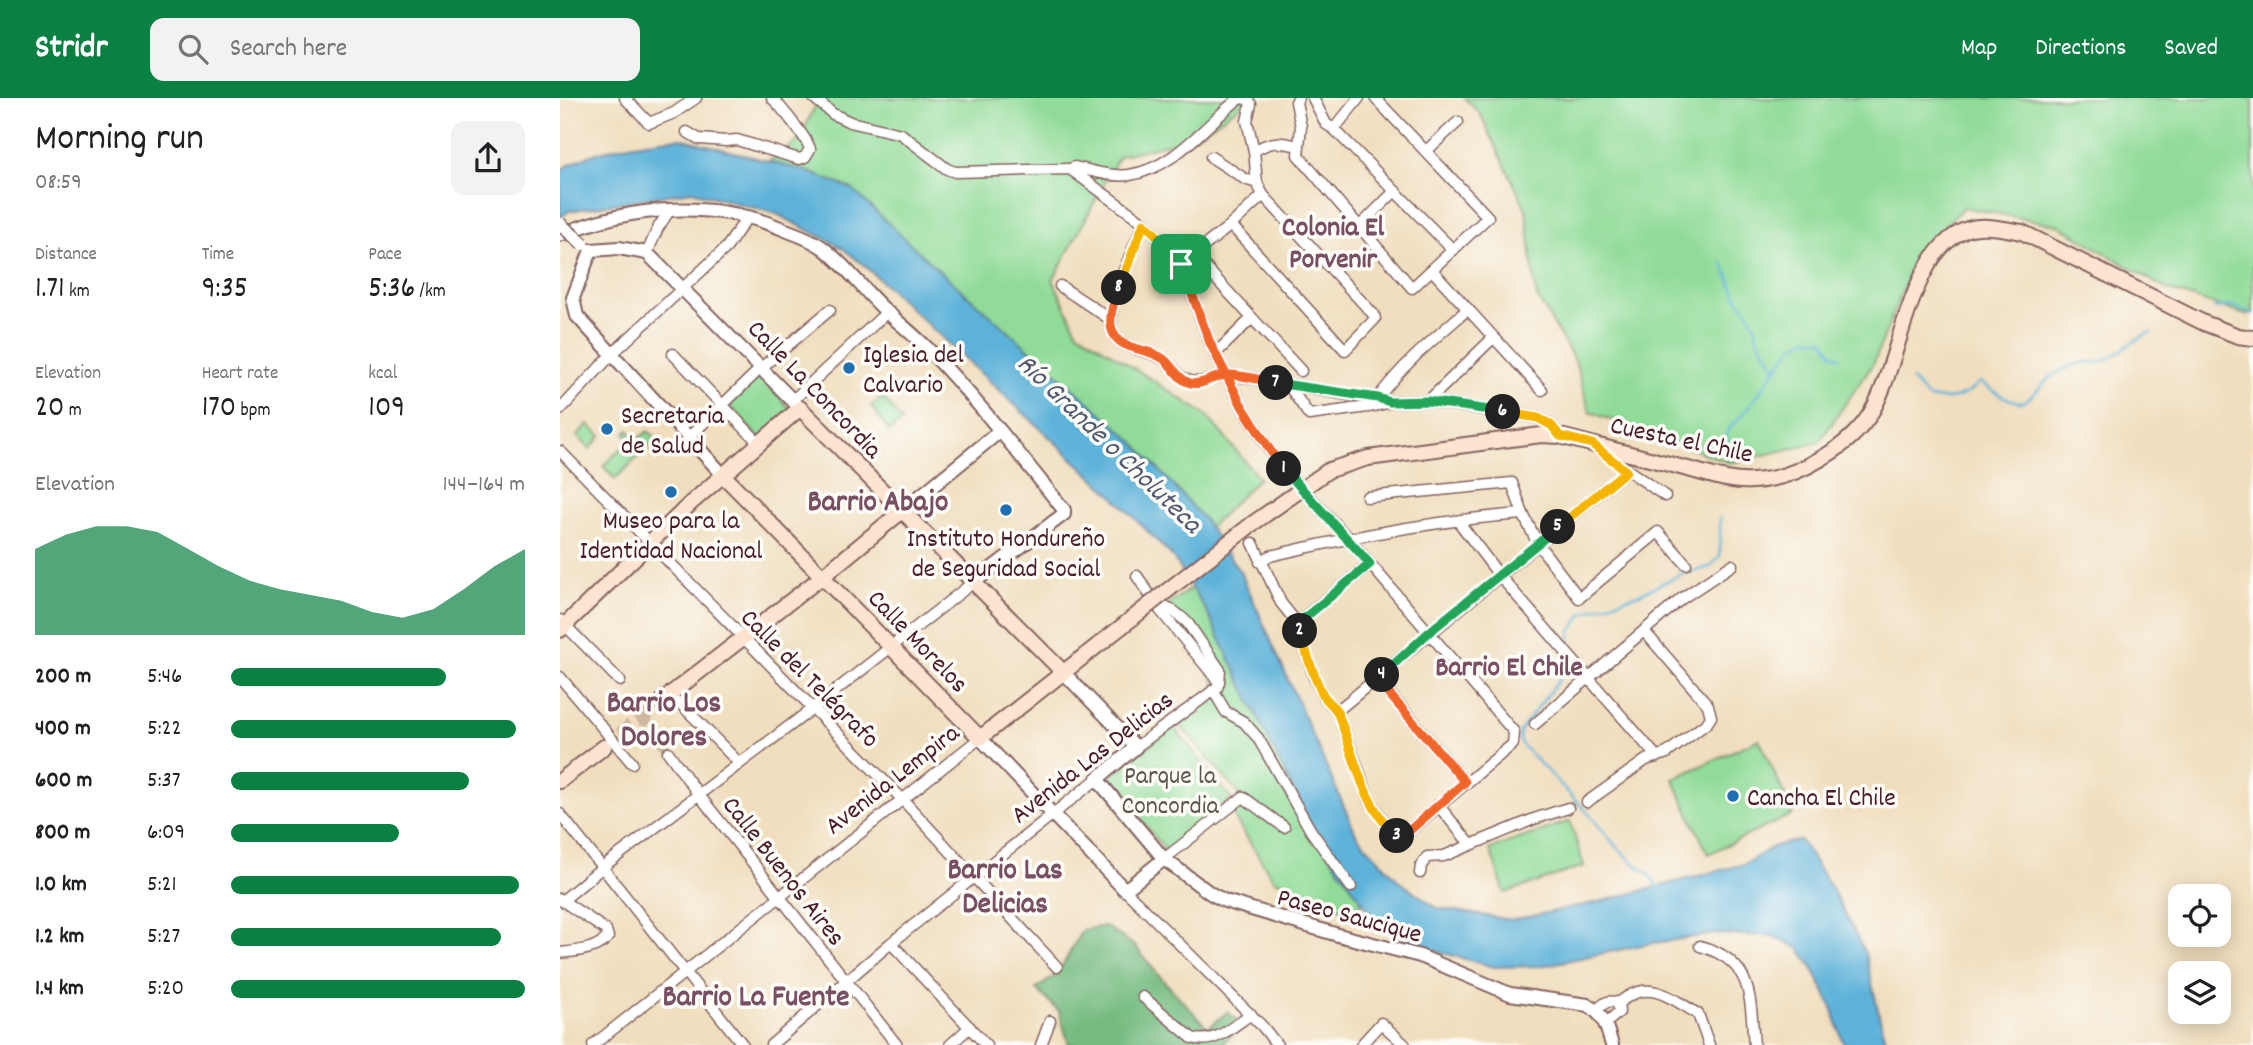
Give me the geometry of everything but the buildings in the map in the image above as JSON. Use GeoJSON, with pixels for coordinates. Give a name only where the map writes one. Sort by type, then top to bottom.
{"type":"FeatureCollection","features":[{"type":"Feature","properties":{"kind":"main road","name":"Cuesta el Chile"},"geometry":{"type":"LineString","coordinates":[[1252,524],[1329,470],[1368,458],[1541,435],[1560,436],[1749,482],[1782,477],[1809,466],[1856,435],[1872,411],[1921,279],[1934,256],[1948,240],[1967,229],[1992,227],[2022,232],[2204,323],[2238,336],[2253,338]]}},
{"type":"Feature","properties":{"kind":"main road"},"geometry":{"type":"LineString","coordinates":[[562,625],[760,444],[796,404]]}},
{"type":"Feature","properties":{"kind":"main road","name":"Calle La Concordia"},"geometry":{"type":"LineString","coordinates":[[796,404],[1063,672]]}},
{"type":"Feature","properties":{"kind":"main road","name":"Calle Morelos"},"geometry":{"type":"LineString","coordinates":[[724,476],[980,738]]}},
{"type":"Feature","properties":{"kind":"main road"},"geometry":{"type":"LineString","coordinates":[[664,699],[902,511]]}},
{"type":"Feature","properties":{"kind":"main road","name":"Avenida Lempira"},"geometry":{"type":"LineString","coordinates":[[980,738],[1252,524]]}},
{"type":"Feature","properties":{"kind":"main road"},"geometry":{"type":"LineString","coordinates":[[560,781],[604,747]]}},
{"type":"Feature","properties":{"kind":"street"},"geometry":{"type":"LineString","coordinates":[[625,98],[649,123],[674,113],[696,98]]}},
{"type":"Feature","properties":{"kind":"street"},"geometry":{"type":"LineString","coordinates":[[687,132],[699,139],[737,139],[799,159],[805,157],[810,149],[808,142],[789,120],[783,108],[772,98]]}},
{"type":"Feature","properties":{"kind":"street"},"geometry":{"type":"LineString","coordinates":[[814,98],[832,114],[850,122],[901,134],[947,170],[955,172],[1075,167],[1113,175],[1144,171],[1175,155],[1240,98],[1247,99],[1251,104],[1247,121],[1254,150],[1257,184],[1263,195],[1374,315],[1375,320],[1342,349],[1231,225]]}},
{"type":"Feature","properties":{"kind":"street"},"geometry":{"type":"LineString","coordinates":[[1298,98],[1296,102],[1301,138],[1298,150]]}},
{"type":"Feature","properties":{"kind":"street"},"geometry":{"type":"LineString","coordinates":[[1313,98],[1326,124],[1453,250]]}},
{"type":"Feature","properties":{"kind":"street"},"geometry":{"type":"LineString","coordinates":[[1334,129],[1359,98]]}},
{"type":"Feature","properties":{"kind":"street"},"geometry":{"type":"LineString","coordinates":[[1254,150],[1274,141],[1298,150],[1358,228],[1412,288],[1489,217],[1375,98]]}},
{"type":"Feature","properties":{"kind":"street"},"geometry":{"type":"LineString","coordinates":[[1426,151],[1458,122]]}},
{"type":"Feature","properties":{"kind":"street"},"geometry":{"type":"LineString","coordinates":[[1210,157],[1257,184]]}},
{"type":"Feature","properties":{"kind":"street"},"geometry":{"type":"LineString","coordinates":[[1070,169],[1144,223],[1177,255],[1215,354],[1242,406],[1277,461],[1347,537],[1514,732],[1513,744],[1402,837],[1387,826],[1369,799],[1337,711],[1324,696],[1314,677],[1297,624],[1281,603],[1253,543]]}},
{"type":"Feature","properties":{"kind":"street"},"geometry":{"type":"LineString","coordinates":[[1358,228],[1395,191]]}},
{"type":"Feature","properties":{"kind":"street"},"geometry":{"type":"LineString","coordinates":[[1181,264],[1231,225],[1263,195]]}},
{"type":"Feature","properties":{"kind":"street"},"geometry":{"type":"LineString","coordinates":[[560,236],[610,218],[703,210],[748,216],[777,225],[822,248],[926,347],[1000,431],[1064,510],[1064,514],[561,900],[606,930],[608,937],[605,942],[593,947],[560,953]]}},
{"type":"Feature","properties":{"kind":"street"},"geometry":{"type":"LineString","coordinates":[[560,224],[587,247],[619,248],[647,253],[669,211]]}},
{"type":"Feature","properties":{"kind":"street"},"geometry":{"type":"LineString","coordinates":[[560,410],[613,353],[727,247],[748,216]]}},
{"type":"Feature","properties":{"kind":"street"},"geometry":{"type":"LineString","coordinates":[[1144,223],[1113,303],[1110,319],[1112,333],[1117,340],[1162,358],[1191,383],[1205,382],[1226,374],[1390,402]]}},
{"type":"Feature","properties":{"kind":"street","name":"Calle Morelos"},"geometry":{"type":"LineString","coordinates":[[587,247],[573,298],[577,316],[724,476]]}},
{"type":"Feature","properties":{"kind":"street","name":"Calle La Concordia"},"geometry":{"type":"LineString","coordinates":[[647,253],[796,404]]}},
{"type":"Feature","properties":{"kind":"street"},"geometry":{"type":"LineString","coordinates":[[1194,255],[1301,371]]}},
{"type":"Feature","properties":{"kind":"street"},"geometry":{"type":"LineString","coordinates":[[1432,270],[1542,390]]}},
{"type":"Feature","properties":{"kind":"street"},"geometry":{"type":"LineString","coordinates":[[1060,286],[1110,319]]}},
{"type":"Feature","properties":{"kind":"street"},"geometry":{"type":"LineString","coordinates":[[688,438],[761,368],[830,310]]}},
{"type":"Feature","properties":{"kind":"street"},"geometry":{"type":"LineString","coordinates":[[1378,398],[1392,379],[1403,372],[1421,350],[1468,310]]}},
{"type":"Feature","properties":{"kind":"street"},"geometry":{"type":"LineString","coordinates":[[796,404],[887,312]]}},
{"type":"Feature","properties":{"kind":"street"},"geometry":{"type":"LineString","coordinates":[[1215,354],[1252,318]]}},
{"type":"Feature","properties":{"kind":"street"},"geometry":{"type":"LineString","coordinates":[[1428,401],[1493,338]]}},
{"type":"Feature","properties":{"kind":"street"},"geometry":{"type":"LineString","coordinates":[[673,354],[760,444]]}},
{"type":"Feature","properties":{"kind":"street"},"geometry":{"type":"LineString","coordinates":[[1289,386],[1309,415],[1390,402],[1428,401],[1538,418],[1551,425],[1560,436]]}},
{"type":"Feature","properties":{"kind":"street"},"geometry":{"type":"LineString","coordinates":[[902,511],[1000,431]]}},
{"type":"Feature","properties":{"kind":"street"},"geometry":{"type":"LineString","coordinates":[[1592,444],[1626,471],[1665,496]]}},
{"type":"Feature","properties":{"kind":"street","name":"Calle del Telégrafo"},"geometry":{"type":"LineString","coordinates":[[560,451],[903,800],[1057,967]]}},
{"type":"Feature","properties":{"kind":"street"},"geometry":{"type":"LineString","coordinates":[[1337,711],[1626,471]]}},
{"type":"Feature","properties":{"kind":"street"},"geometry":{"type":"LineString","coordinates":[[1367,497],[1513,483],[1538,544],[1579,598],[1658,532],[1686,564]]}},
{"type":"Feature","properties":{"kind":"street"},"geometry":{"type":"LineString","coordinates":[[1261,562],[1270,556],[1347,537],[1524,514]]}},
{"type":"Feature","properties":{"kind":"street"},"geometry":{"type":"LineString","coordinates":[[1458,521],[1499,575],[1657,757]]}},
{"type":"Feature","properties":{"kind":"street"},"geometry":{"type":"LineString","coordinates":[[1297,624],[1370,564]]}},
{"type":"Feature","properties":{"kind":"street"},"geometry":{"type":"LineString","coordinates":[[1535,724],[1681,599],[1732,565]]}},
{"type":"Feature","properties":{"kind":"street"},"geometry":{"type":"LineString","coordinates":[[1137,576],[1149,605],[1216,686],[1226,712],[1244,722],[1258,738],[1311,831],[1350,887]]}},
{"type":"Feature","properties":{"kind":"street"},"geometry":{"type":"LineString","coordinates":[[562,625],[620,681]]}},
{"type":"Feature","properties":{"kind":"street"},"geometry":{"type":"LineString","coordinates":[[1587,802],[1635,767],[1667,753],[1707,723],[1711,717],[1709,705],[1644,631]]}},
{"type":"Feature","properties":{"kind":"street","name":"Calle La Concordia"},"geometry":{"type":"LineString","coordinates":[[1063,672],[1136,747]]}},
{"type":"Feature","properties":{"kind":"street"},"geometry":{"type":"LineString","coordinates":[[560,677],[632,763]]}},
{"type":"Feature","properties":{"kind":"street"},"geometry":{"type":"LineString","coordinates":[[1377,680],[1465,782]]}},
{"type":"Feature","properties":{"kind":"street","name":"Avenida Las Delicias"},"geometry":{"type":"LineString","coordinates":[[771,1045],[891,943],[1216,686]]}},
{"type":"Feature","properties":{"kind":"street"},"geometry":{"type":"LineString","coordinates":[[679,702],[739,763]]}},
{"type":"Feature","properties":{"kind":"street","name":"Calle Morelos"},"geometry":{"type":"LineString","coordinates":[[980,738],[1125,890],[1251,1014],[1277,1045]]}},
{"type":"Feature","properties":{"kind":"street","name":"Avenida Lempira"},"geometry":{"type":"LineString","coordinates":[[593,1045],[980,738]]}},
{"type":"Feature","properties":{"kind":"street","name":"Calle Buenos Aires"},"geometry":{"type":"LineString","coordinates":[[668,752],[897,1045]]}},
{"type":"Feature","properties":{"kind":"street","name":"Paseo Saucique"},"geometry":{"type":"LineString","coordinates":[[1097,779],[1164,859],[1210,893],[1247,909],[1420,956],[1510,994],[1588,1005],[1597,1010]]}},
{"type":"Feature","properties":{"kind":"street"},"geometry":{"type":"LineString","coordinates":[[1125,890],[1243,797],[1284,827]]}},
{"type":"Feature","properties":{"kind":"street"},"geometry":{"type":"LineString","coordinates":[[1438,805],[1471,845]]}},
{"type":"Feature","properties":{"kind":"street"},"geometry":{"type":"LineString","coordinates":[[1420,873],[1420,866],[1427,857],[1444,856],[1534,819],[1569,808]]}},
{"type":"Feature","properties":{"kind":"street"},"geometry":{"type":"LineString","coordinates":[[560,814],[604,866],[743,1045]]}},
{"type":"Feature","properties":{"kind":"street"},"geometry":{"type":"LineString","coordinates":[[891,943],[986,1045]]}},
{"type":"Feature","properties":{"kind":"street"},"geometry":{"type":"LineString","coordinates":[[1700,946],[1718,951],[1742,971],[1751,1002],[1754,1045]]}},
{"type":"Feature","properties":{"kind":"street"},"geometry":{"type":"LineString","coordinates":[[1618,1003],[1637,992],[1661,994],[1698,1014],[1709,1045]]}},
{"type":"Feature","properties":{"kind":"street"},"geometry":{"type":"LineString","coordinates":[[1143,996],[1192,1038],[1202,1041],[1213,1040],[1251,1014]]}},
{"type":"Feature","properties":{"kind":"street"},"geometry":{"type":"LineString","coordinates":[[1612,1045],[1606,1023],[1597,1010],[1605,1002],[1612,1000],[1618,1003]]}},
{"type":"Feature","properties":{"kind":"street"},"geometry":{"type":"LineString","coordinates":[[1606,1023],[1619,1012],[1618,1003]]}},
{"type":"Feature","properties":{"kind":"street"},"geometry":{"type":"LineString","coordinates":[[1041,1045],[1050,1021]]}},
{"type":"Feature","properties":{"kind":"street"},"geometry":{"type":"LineString","coordinates":[[1361,1045],[1381,1023],[1405,1045]]}},
{"type":"Feature","properties":{"kind":"street"},"geometry":{"type":"LineString","coordinates":[[950,1045],[970,1027]]}},
{"type":"Feature","properties":{"kind":"green space"},"geometry":{"type":"Polygon","coordinates":[[[819,98],[1252,98],[1194,137],[1119,156],[1053,280],[1077,331],[1206,415],[1259,478],[1199,538],[985,344],[744,179],[799,140],[819,98]]]}},
{"type":"Feature","properties":{"kind":"green space"},"geometry":{"type":"Polygon","coordinates":[[[1464,98],[2253,98],[2253,313],[2246,315],[2166,289],[2058,225],[1963,207],[1915,258],[1874,362],[1819,442],[1730,463],[1590,412],[1575,361],[1536,295],[1526,209],[1480,113],[1464,98]]]}},
{"type":"Feature","properties":{"kind":"green space"},"geometry":{"type":"Polygon","coordinates":[[[761,376],[791,410],[760,439],[729,405],[761,376]]]}},
{"type":"Feature","properties":{"kind":"green space"},"geometry":{"type":"Polygon","coordinates":[[[883,397],[902,421],[889,431],[871,406],[883,397]]]}},
{"type":"Feature","properties":{"kind":"green space"},"geometry":{"type":"Polygon","coordinates":[[[588,424],[601,436],[590,449],[577,436],[588,424]]]}},
{"type":"Feature","properties":{"kind":"green space"},"geometry":{"type":"Polygon","coordinates":[[[628,430],[637,440],[648,431],[657,439],[615,479],[603,466],[624,446],[626,448],[633,442],[625,433],[628,430]]]}},
{"type":"Feature","properties":{"kind":"green space"},"geometry":{"type":"Polygon","coordinates":[[[1203,580],[1296,778],[1362,902],[1351,913],[1273,879],[1234,817],[1239,794],[1179,724],[1215,694],[1214,680],[1201,661],[1198,645],[1162,609],[1203,580]]]}},
{"type":"Feature","properties":{"kind":"green space","name":"Parque la Concordia"},"geometry":{"type":"Polygon","coordinates":[[[1173,726],[1231,799],[1166,851],[1108,779],[1173,726]]]}},
{"type":"Feature","properties":{"kind":"green space","name":"Cancha El Chile"},"geometry":{"type":"Polygon","coordinates":[[[1759,739],[1793,814],[1708,854],[1673,779],[1759,739]]]}},
{"type":"Feature","properties":{"kind":"green space"},"geometry":{"type":"Polygon","coordinates":[[[1570,821],[1584,866],[1505,893],[1490,849],[1570,821]]]}},
{"type":"Feature","properties":{"kind":"green space"},"geometry":{"type":"Polygon","coordinates":[[[1105,926],[1135,946],[1208,1028],[1227,1012],[1244,1025],[1225,1041],[1224,1045],[1069,1045],[1059,1011],[1036,989],[1058,974],[1082,930],[1105,926]]]}},
{"type":"Feature","properties":{"kind":"water","name":"Río Grande o Choluteca"},"geometry":{"type":"Polygon","coordinates":[[[680,138],[809,172],[852,189],[934,266],[1132,440],[1203,518],[1242,575],[1357,836],[1399,881],[1437,908],[1512,920],[1599,902],[1744,864],[1775,846],[1800,840],[1831,887],[1865,953],[1886,1045],[1844,1045],[1831,1005],[1812,967],[1799,948],[1773,936],[1715,934],[1647,944],[1542,966],[1494,967],[1411,944],[1371,914],[1314,833],[1207,612],[1173,557],[1112,495],[865,266],[841,247],[777,214],[692,191],[569,211],[560,218],[560,170],[603,151],[680,138]]]}},
{"type":"Feature","properties":{"kind":"waterway"},"geometry":{"type":"LineString","coordinates":[[1723,263],[1737,298],[1747,310],[1758,339],[1776,368]]}},
{"type":"Feature","properties":{"kind":"waterway"},"geometry":{"type":"LineString","coordinates":[[2214,308],[2232,306],[2253,314]]}},
{"type":"Feature","properties":{"kind":"waterway"},"geometry":{"type":"LineString","coordinates":[[1912,380],[1928,398],[1957,398],[1980,382],[2004,397],[2020,402],[2032,396],[2060,371],[2079,363],[2102,362],[2151,332]]}},
{"type":"Feature","properties":{"kind":"waterway"},"geometry":{"type":"LineString","coordinates":[[1731,449],[1726,437],[1729,428],[1745,412],[1792,347],[1806,339],[1823,339],[1833,354],[1840,357]]}},
{"type":"Feature","properties":{"kind":"waterway"},"geometry":{"type":"LineString","coordinates":[[1568,652],[1571,631],[1583,614],[1639,594],[1682,574],[1710,567],[1720,556],[1720,518]]}},
{"type":"Feature","properties":{"kind":"waterway"},"geometry":{"type":"LineString","coordinates":[[1567,659],[1561,677],[1520,731],[1519,739],[1612,842],[1648,873],[1659,888]]}},
{"type":"Feature","properties":{"kind":"tunnel"},"geometry":{"type":"LineString","coordinates":[[604,747],[664,699]]}},
{"type":"Feature","properties":{"kind":"tunnel"},"geometry":{"type":"LineString","coordinates":[[643,716],[668,752]]}},
{"type":"Feature","properties":{"kind":"place","name":"Iglesia del Calvario"},"geometry":{"type":"Point","coordinates":[849,368]}},
{"type":"Feature","properties":{"kind":"place","name":"Secretaria de Salud"},"geometry":{"type":"Point","coordinates":[607,429]}},
{"type":"Feature","properties":{"kind":"place","name":"Museo para la Identidad Nacional"},"geometry":{"type":"Point","coordinates":[671,492]}},
{"type":"Feature","properties":{"kind":"place","name":"Instituto Hondureño de Seguridad Social"},"geometry":{"type":"Point","coordinates":[1006,510]}},
{"type":"Feature","properties":{"kind":"place","name":"Cancha El Chile"},"geometry":{"type":"Point","coordinates":[1733,796]}},
{"type":"Feature","properties":{"kind":"district","name":"Colonia El Porvenir"},"geometry":{"type":"Point","coordinates":[1333,241]}},
{"type":"Feature","properties":{"kind":"district","name":"Barrio Abajo"},"geometry":{"type":"Point","coordinates":[878,500]}},
{"type":"Feature","properties":{"kind":"district","name":"Barrio El Chile"},"geometry":{"type":"Point","coordinates":[1509,665]}},
{"type":"Feature","properties":{"kind":"district","name":"Barrio Los Dolores"},"geometry":{"type":"Point","coordinates":[664,718]}},
{"type":"Feature","properties":{"kind":"district","name":"Barrio Las Delicias"},"geometry":{"type":"Point","coordinates":[1005,885]}},
{"type":"Feature","properties":{"kind":"district","name":"Barrio La Fuente"},"geometry":{"type":"Point","coordinates":[756,995]}},
{"type":"Feature","properties":{"kind":"route"},"geometry":{"type":"LineString","coordinates":[[1181,264],[1177,255],[1144,223],[1113,303],[1110,319],[1112,333],[1117,340],[1162,358],[1191,383],[1205,382],[1226,374],[1390,402],[1428,401],[1538,418],[1551,425],[1560,436],[1592,444],[1626,471],[1428,633],[1377,680],[1465,782],[1402,837],[1387,826],[1369,799],[1337,711],[1324,696],[1314,677],[1297,624],[1370,564],[1277,461],[1242,406],[1226,374],[1215,354],[1210,343],[1181,264]]}}]}
